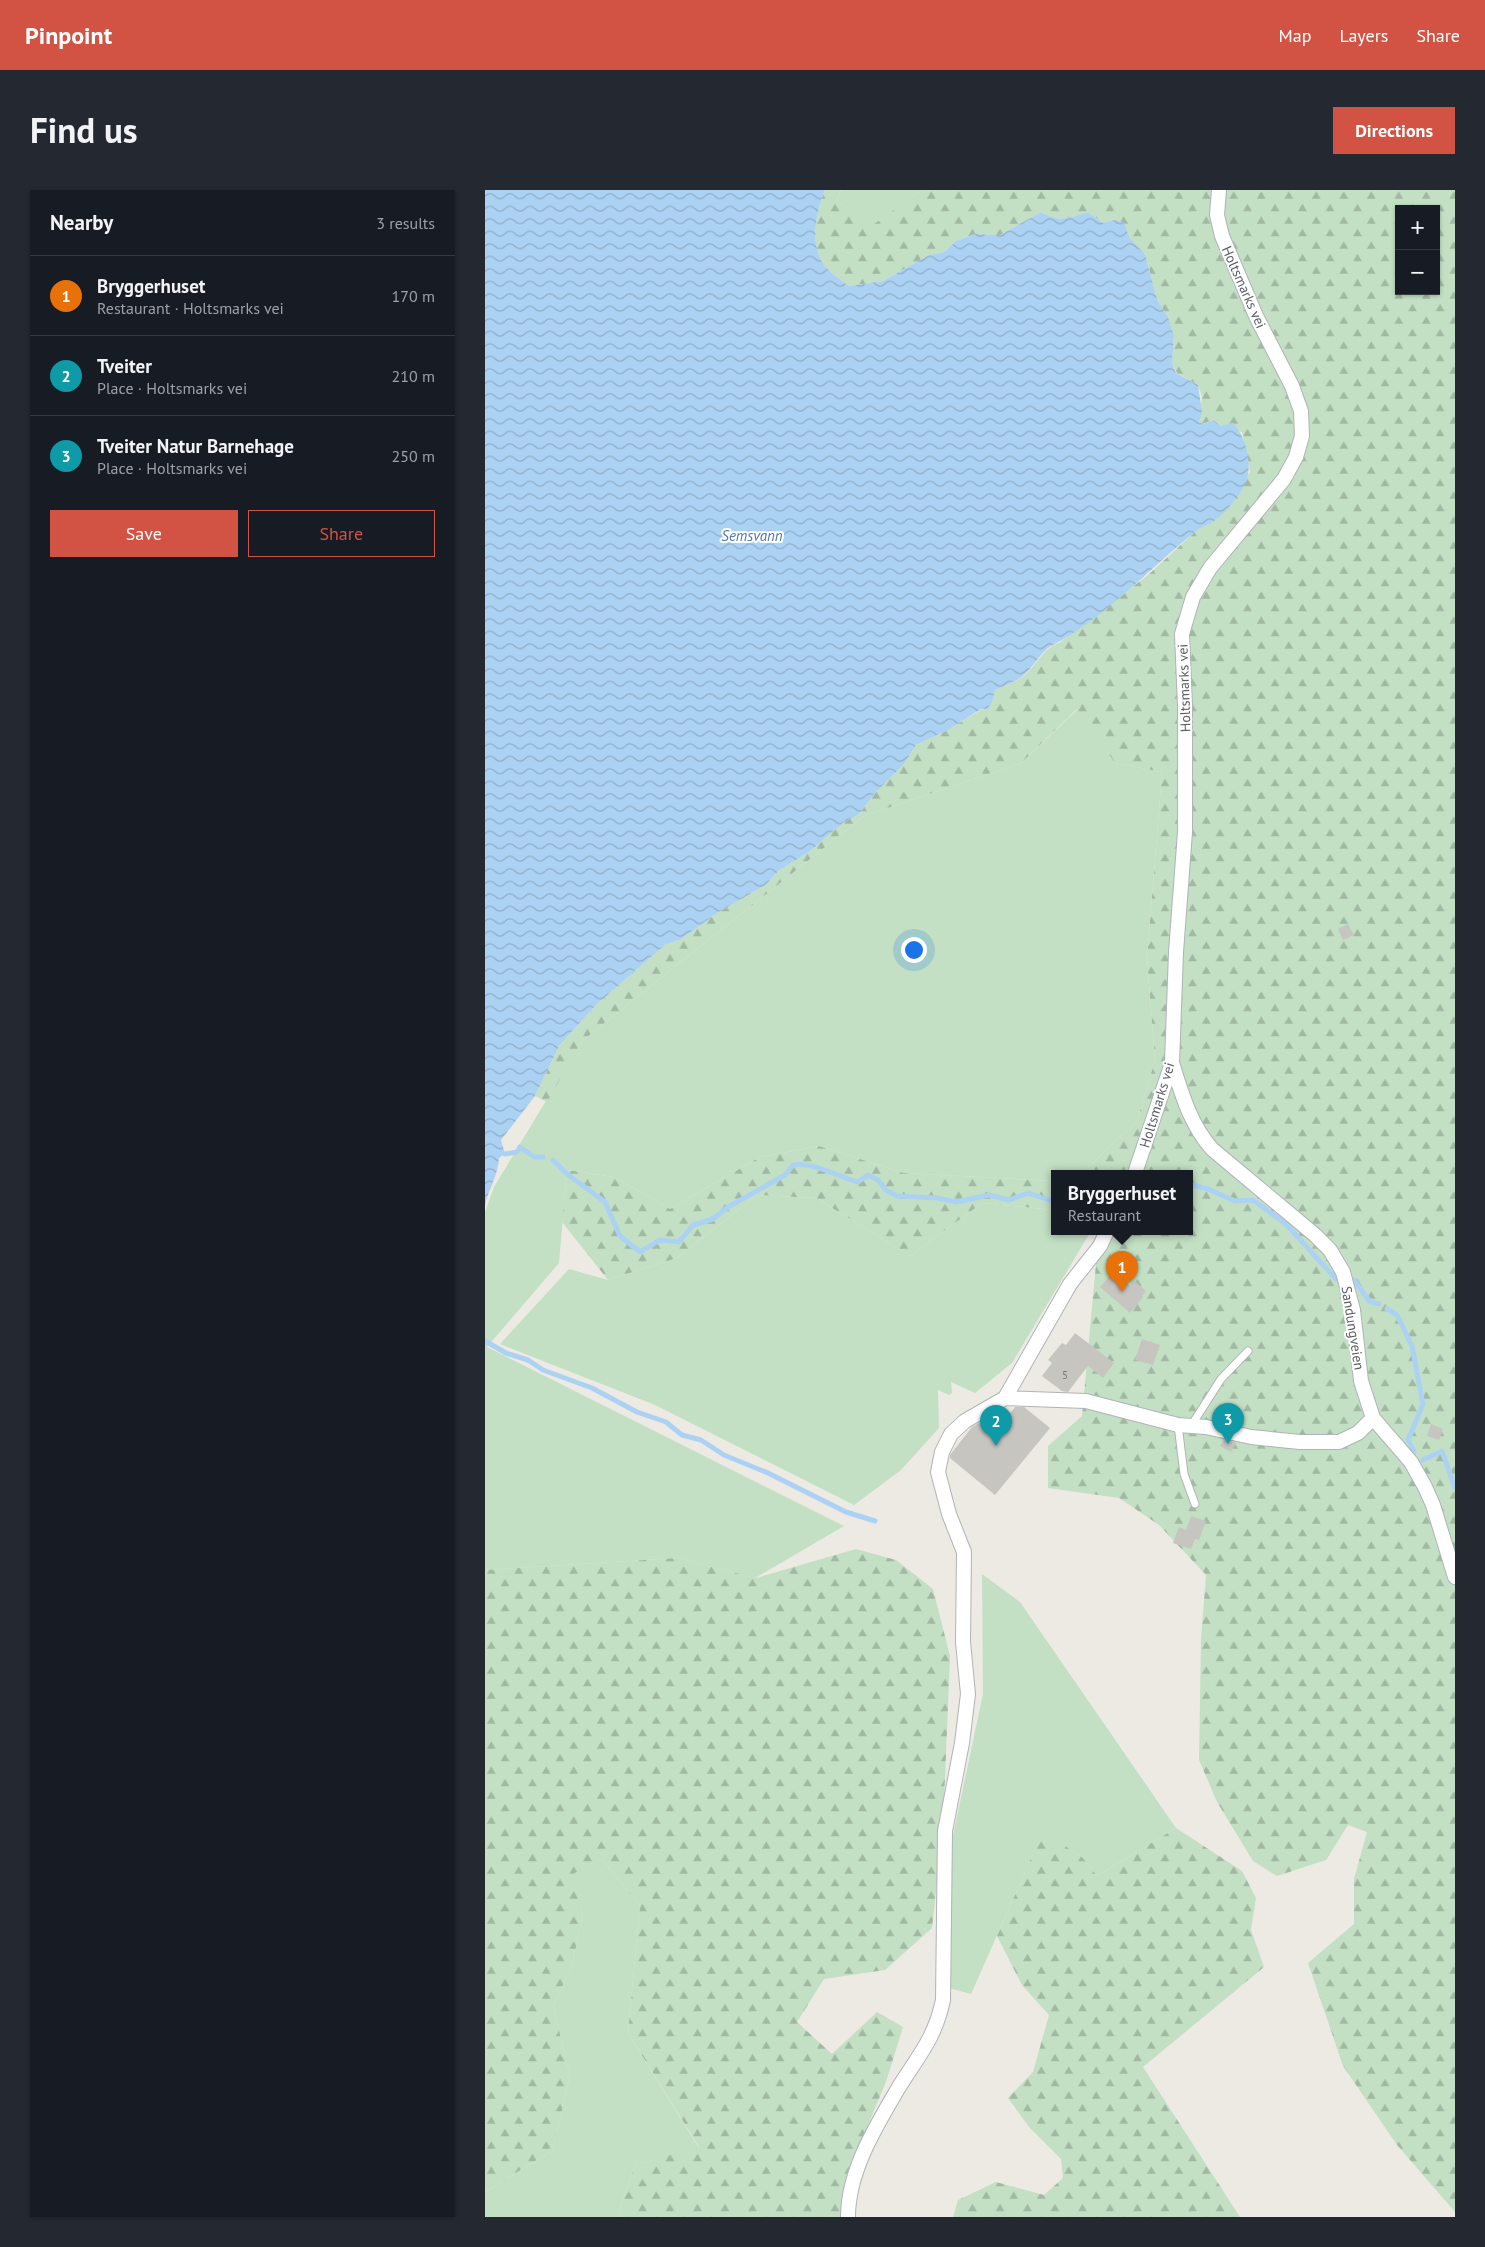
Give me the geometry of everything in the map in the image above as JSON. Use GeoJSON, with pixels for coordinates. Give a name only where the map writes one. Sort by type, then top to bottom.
{"type":"FeatureCollection","features":[{"type":"Feature","properties":{"kind":"street","name":"Holtsmarks vei"},"geometry":{"type":"LineString","coordinates":[[1136,1170],[1172,1063],[1176,952],[1185,823],[1185,706],[1182,634],[1193,597],[1209,568],[1284,479],[1295,457],[1302,436],[1301,411],[1292,386],[1257,316],[1222,236],[1217,215],[1219,190]]}},
{"type":"Feature","properties":{"kind":"street","name":"Sandungveien"},"geometry":{"type":"LineString","coordinates":[[1172,1063],[1191,1120],[1201,1136],[1212,1149],[1315,1235],[1330,1250],[1343,1272],[1353,1310],[1361,1381],[1373,1418],[1411,1462],[1425,1487],[1433,1505],[1455,1577]]}},
{"type":"Feature","properties":{"kind":"street"},"geometry":{"type":"LineString","coordinates":[[848,2217],[852,2184],[861,2157],[899,2088],[931,2040],[939,2019],[943,2000],[945,1831],[962,1744],[968,1694],[963,1642],[964,1552],[949,1514],[938,1472],[941,1458],[951,1434],[965,1421],[1005,1398],[1070,1284],[1100,1246],[1105,1235]]}},
{"type":"Feature","properties":{"kind":"street"},"geometry":{"type":"LineString","coordinates":[[1005,1398],[1086,1401],[1184,1426],[1251,1437],[1339,1442],[1358,1433],[1373,1418]]}},
{"type":"Feature","properties":{"kind":"lane"},"geometry":{"type":"LineString","coordinates":[[1195,1504],[1184,1474],[1184,1426],[1221,1379],[1248,1351]]}},
{"type":"Feature","properties":{"kind":"green space"},"geometry":{"type":"Polygon","coordinates":[[[825,190],[841,190],[837,200],[867,229],[922,190],[1455,190],[1455,2212],[1397,2145],[1343,2066],[1308,1963],[1354,1924],[1354,1879],[1367,1832],[1348,1825],[1326,1860],[1277,1876],[1253,1861],[1217,1802],[1199,1760],[1201,1639],[1206,1575],[1159,1525],[1119,1498],[1048,1488],[1048,1446],[1082,1416],[1099,1235],[1193,1235],[1193,1170],[1085,1170],[1137,1121],[1155,1060],[1147,959],[1162,772],[1115,763],[1077,709],[1021,763],[864,816],[582,1041],[547,1102],[535,1096],[559,1046],[596,1005],[666,944],[680,940],[717,913],[767,884],[778,871],[809,852],[844,822],[858,815],[876,792],[904,764],[916,745],[948,730],[992,703],[995,690],[1024,676],[1049,648],[1059,643],[1148,575],[1195,532],[1218,518],[1250,472],[1242,432],[1221,426],[1213,420],[1202,424],[1199,422],[1202,397],[1198,385],[1177,373],[1172,363],[1174,336],[1168,317],[1157,299],[1145,254],[1113,220],[1103,223],[1088,212],[1070,218],[1059,218],[1041,212],[1000,235],[975,234],[956,241],[944,252],[929,255],[883,281],[849,286],[833,274],[820,258],[816,239],[817,218],[825,190]]]}},
{"type":"Feature","properties":{"kind":"green space"},"geometry":{"type":"Polygon","coordinates":[[[841,190],[922,190],[867,230],[837,200],[841,190]]]}},
{"type":"Feature","properties":{"kind":"green space"},"geometry":{"type":"Polygon","coordinates":[[[1078,709],[1115,763],[1162,772],[1147,959],[1155,1060],[1137,1121],[1085,1170],[1051,1170],[1051,1181],[904,1173],[819,1146],[760,1157],[670,1209],[614,1177],[567,1170],[559,1263],[487,1347],[844,1526],[755,1578],[677,1558],[485,1570],[485,1212],[494,1187],[582,1041],[864,816],[1021,763],[1078,709]]]}},
{"type":"Feature","properties":{"kind":"green space"},"geometry":{"type":"Polygon","coordinates":[[[819,1146],[904,1173],[1051,1181],[1051,1210],[982,1203],[910,1256],[816,1198],[757,1195],[677,1258],[608,1280],[562,1222],[567,1170],[614,1177],[670,1209],[760,1157],[819,1146]]]}},
{"type":"Feature","properties":{"kind":"green space"},"geometry":{"type":"Polygon","coordinates":[[[757,1195],[816,1198],[910,1256],[982,1203],[1051,1210],[1051,1235],[1089,1235],[1012,1363],[975,1393],[951,1382],[952,1393],[949,1395],[938,1390],[939,1428],[901,1470],[854,1505],[655,1405],[500,1344],[569,1269],[608,1280],[677,1258],[757,1195]]]}},
{"type":"Feature","properties":{"kind":"green space"},"geometry":{"type":"Polygon","coordinates":[[[856,1549],[896,1560],[933,1589],[950,1656],[943,1827],[932,1928],[885,1970],[824,1979],[797,2022],[832,2054],[877,2012],[903,2027],[886,2082],[847,2175],[842,2217],[620,2217],[619,2211],[635,2165],[699,2147],[628,2033],[640,1906],[602,1859],[571,1875],[583,1914],[572,1966],[553,2006],[570,2075],[553,2150],[485,2192],[485,1570],[677,1558],[756,1578],[856,1549]]]}},
{"type":"Feature","properties":{"kind":"green space"},"geometry":{"type":"Polygon","coordinates":[[[982,1574],[1020,1602],[1176,1828],[1097,1876],[1083,1858],[1043,1832],[971,1994],[949,1988],[952,1840],[983,1694],[982,1574]]]}},
{"type":"Feature","properties":{"kind":"green space"},"geometry":{"type":"Polygon","coordinates":[[[1176,1828],[1242,1871],[1256,1898],[1251,1930],[1264,1967],[1143,2067],[1240,2217],[953,2217],[958,2200],[996,2182],[1044,2195],[1063,2178],[1061,2159],[1029,2127],[1008,2098],[1033,2072],[1049,2015],[1022,1985],[997,1936],[1043,1831],[1083,1858],[1097,1876],[1176,1828]]]}},
{"type":"Feature","properties":{"kind":"green space"},"geometry":{"type":"Polygon","coordinates":[[[602,1859],[640,1906],[628,2033],[699,2148],[635,2165],[619,2211],[620,2217],[485,2217],[485,2192],[553,2150],[570,2075],[553,2006],[572,1966],[583,1914],[570,1874],[602,1859]]]}},
{"type":"Feature","properties":{"kind":"water","name":"Semsvann"},"geometry":{"type":"Polygon","coordinates":[[[485,190],[825,190],[817,218],[817,249],[825,266],[849,286],[883,281],[929,255],[944,252],[956,241],[975,234],[1000,235],[1041,212],[1054,217],[1070,218],[1088,212],[1103,223],[1113,220],[1124,222],[1129,237],[1145,254],[1157,299],[1168,317],[1174,336],[1172,363],[1176,373],[1198,385],[1202,412],[1199,422],[1203,424],[1213,420],[1221,426],[1233,423],[1242,437],[1249,462],[1244,487],[1232,504],[1217,519],[1194,533],[1090,622],[1048,648],[1021,677],[995,690],[992,703],[987,709],[981,709],[948,730],[916,745],[904,764],[876,792],[858,815],[844,822],[809,852],[778,871],[767,884],[717,913],[680,940],[666,944],[596,1005],[559,1046],[535,1096],[501,1140],[505,1154],[499,1158],[497,1171],[485,1205],[485,190]]]}},
{"type":"Feature","properties":{"kind":"building"},"geometry":{"type":"Polygon","coordinates":[[[1348,924],[1354,935],[1343,940],[1338,929],[1348,924]]]}},
{"type":"Feature","properties":{"kind":"building"},"geometry":{"type":"Polygon","coordinates":[[[1113,1272],[1130,1286],[1134,1281],[1146,1291],[1130,1313],[1100,1287],[1113,1272]]]}},
{"type":"Feature","properties":{"kind":"building"},"geometry":{"type":"Polygon","coordinates":[[[1075,1333],[1114,1363],[1103,1378],[1088,1366],[1068,1392],[1062,1391],[1042,1376],[1052,1363],[1048,1360],[1062,1343],[1066,1345],[1075,1333]]]}},
{"type":"Feature","properties":{"kind":"building"},"geometry":{"type":"Polygon","coordinates":[[[1142,1339],[1160,1345],[1153,1365],[1135,1360],[1142,1339]]]}},
{"type":"Feature","properties":{"kind":"building"},"geometry":{"type":"Polygon","coordinates":[[[1015,1407],[1024,1407],[1050,1428],[995,1495],[950,1458],[950,1455],[972,1427],[979,1423],[993,1435],[1015,1407]]]}},
{"type":"Feature","properties":{"kind":"building"},"geometry":{"type":"Polygon","coordinates":[[[1431,1424],[1443,1429],[1439,1440],[1427,1436],[1431,1424]]]}},
{"type":"Feature","properties":{"kind":"building"},"geometry":{"type":"Polygon","coordinates":[[[1224,1440],[1236,1443],[1231,1452],[1220,1446],[1224,1440]]]}},
{"type":"Feature","properties":{"kind":"building"},"geometry":{"type":"Polygon","coordinates":[[[1191,1516],[1206,1521],[1199,1540],[1195,1539],[1191,1549],[1173,1543],[1179,1527],[1186,1530],[1191,1516]]]}},
{"type":"Feature","properties":{"kind":"waterway"},"geometry":{"type":"LineString","coordinates":[[505,1154],[517,1152],[520,1147],[534,1157],[543,1157]]}},
{"type":"Feature","properties":{"kind":"waterway"},"geometry":{"type":"LineString","coordinates":[[553,1160],[567,1174],[605,1202],[620,1236],[640,1252],[660,1240],[679,1242],[693,1225],[713,1219],[728,1207],[785,1175],[793,1165],[817,1167],[858,1182],[868,1175],[878,1180],[886,1190],[897,1196],[937,1198],[956,1202],[989,1195],[1009,1200],[1028,1193],[1051,1201]]}},
{"type":"Feature","properties":{"kind":"waterway"},"geometry":{"type":"LineString","coordinates":[[1193,1185],[1208,1189],[1235,1201],[1253,1200],[1286,1224],[1336,1279]]}},
{"type":"Feature","properties":{"kind":"waterway"},"geometry":{"type":"LineString","coordinates":[[1354,1280],[1370,1302],[1379,1304]]}},
{"type":"Feature","properties":{"kind":"waterway"},"geometry":{"type":"LineString","coordinates":[[1387,1309],[1397,1315],[1412,1346],[1423,1404],[1408,1440],[1414,1451]]}},
{"type":"Feature","properties":{"kind":"waterway"},"geometry":{"type":"LineString","coordinates":[[485,1341],[506,1353],[528,1360],[543,1370],[592,1388],[637,1412],[666,1422],[682,1435],[701,1440],[724,1455],[768,1473],[846,1512],[875,1521]]}},
{"type":"Feature","properties":{"kind":"waterway"},"geometry":{"type":"LineString","coordinates":[[1423,1460],[1442,1451],[1455,1488]]}},
{"type":"Feature","properties":{"kind":"place","name":"Bryggerhuset"},"geometry":{"type":"Point","coordinates":[1122,1292]}},
{"type":"Feature","properties":{"kind":"place","name":"Tveiter Natur Barnehage"},"geometry":{"type":"Point","coordinates":[1228,1444]}},
{"type":"Feature","properties":{"kind":"place","name":"Tveiter"},"geometry":{"type":"Point","coordinates":[996,1446]}}]}
